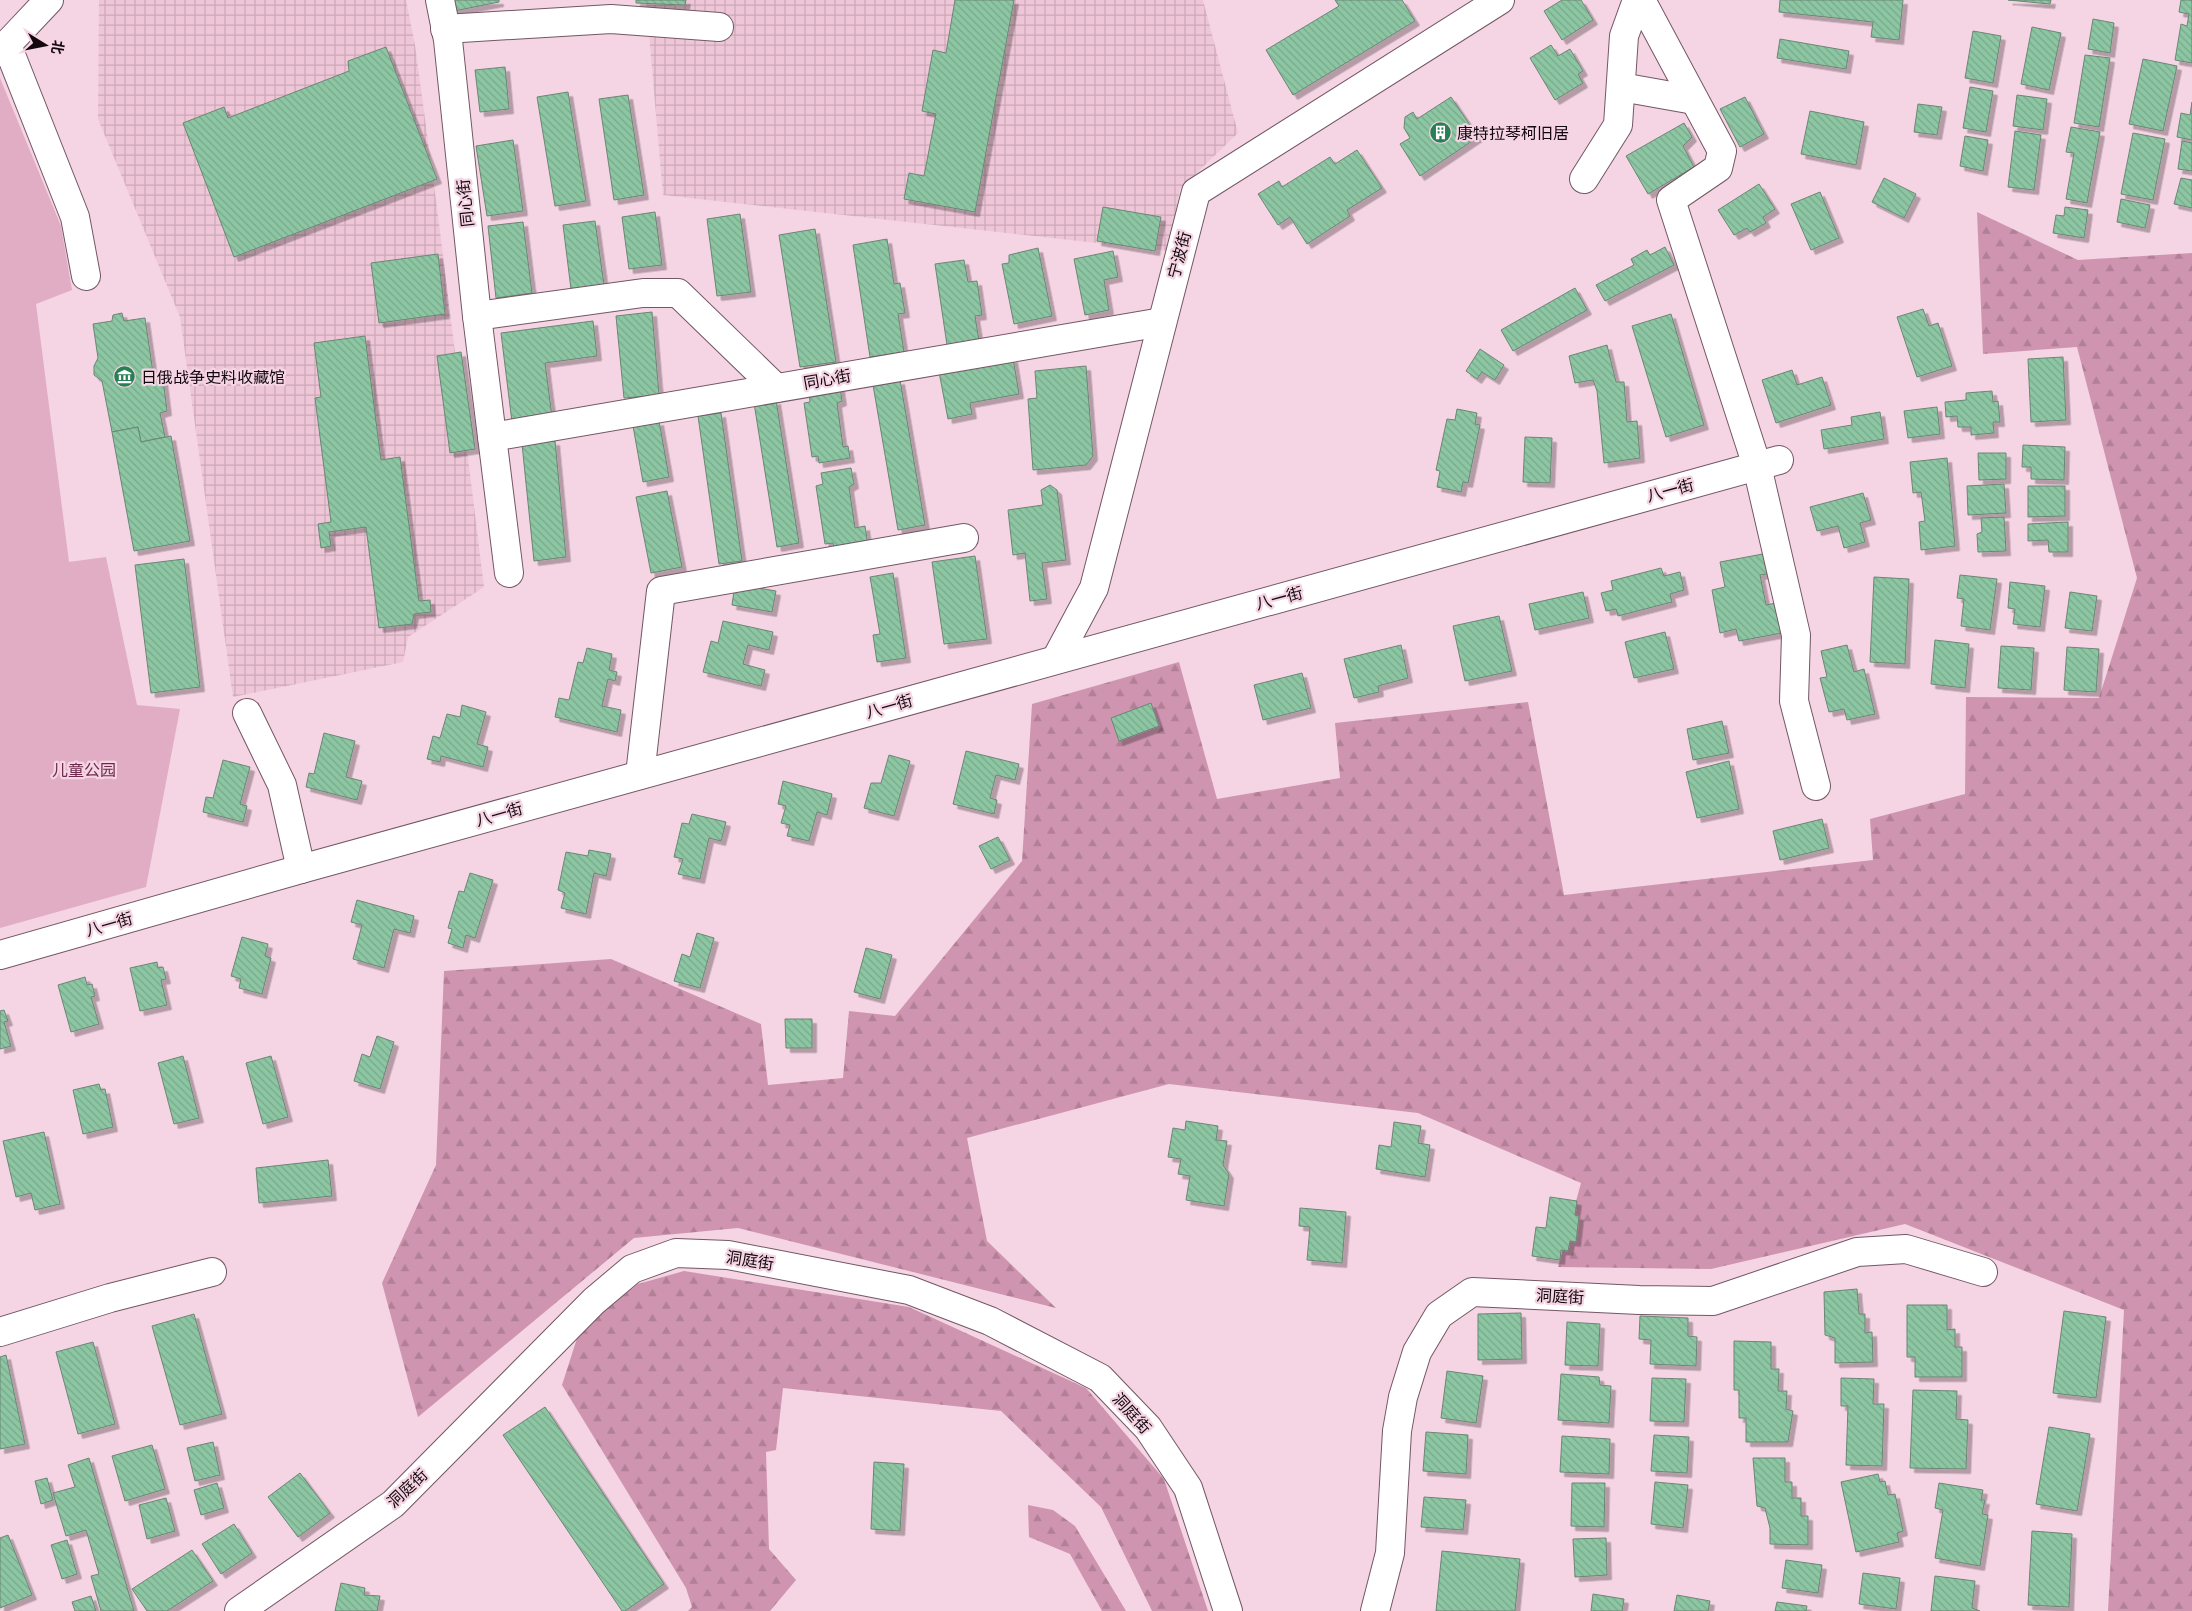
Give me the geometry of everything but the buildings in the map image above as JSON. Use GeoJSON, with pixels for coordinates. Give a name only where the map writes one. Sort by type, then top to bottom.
{"type":"FeatureCollection","features":[{"type":"Feature","properties":{"kind":"street"},"geometry":{"type":"LineString","coordinates":[[49,0],[3,49],[75,217],[86,276]]}},
{"type":"Feature","properties":{"kind":"street","name":"同心街"},"geometry":{"type":"LineString","coordinates":[[440,0],[446,29],[509,573]]}},
{"type":"Feature","properties":{"kind":"street","name":"宁波街"},"geometry":{"type":"LineString","coordinates":[[1056,659],[1094,588],[1196,192],[1500,0]]}},
{"type":"Feature","properties":{"kind":"street"},"geometry":{"type":"LineString","coordinates":[[1584,179],[1618,125],[1624,36],[1637,0]]}},
{"type":"Feature","properties":{"kind":"street"},"geometry":{"type":"LineString","coordinates":[[1641,0],[1722,151],[1718,168],[1671,200],[1768,463],[1785,580],[1796,635],[1794,701],[1816,786]]}},
{"type":"Feature","properties":{"kind":"street"},"geometry":{"type":"LineString","coordinates":[[446,29],[611,19],[719,27]]}},
{"type":"Feature","properties":{"kind":"street"},"geometry":{"type":"LineString","coordinates":[[1621,87],[1694,100]]}},
{"type":"Feature","properties":{"kind":"street"},"geometry":{"type":"LineString","coordinates":[[478,316],[643,293],[678,293],[776,388]]}},
{"type":"Feature","properties":{"kind":"street","name":"同心街"},"geometry":{"type":"LineString","coordinates":[[492,437],[1162,322]]}},
{"type":"Feature","properties":{"kind":"street","name":"八一街"},"geometry":{"type":"LineString","coordinates":[[0,955],[301,869],[1768,463]]}},
{"type":"Feature","properties":{"kind":"street"},"geometry":{"type":"LineString","coordinates":[[640,775],[661,591],[964,538]]}},
{"type":"Feature","properties":{"kind":"street"},"geometry":{"type":"LineString","coordinates":[[247,712],[282,785],[301,869]]}},
{"type":"Feature","properties":{"kind":"street","name":"洞庭街"},"geometry":{"type":"LineString","coordinates":[[1375,1611],[1390,1553],[1398,1431],[1404,1397],[1418,1352],[1439,1315],[1472,1292],[1640,1300],[1714,1301],[1857,1252],[1906,1248],[1983,1272]]}},
{"type":"Feature","properties":{"kind":"street","name":"洞庭街"},"geometry":{"type":"LineString","coordinates":[[239,1611],[393,1504],[594,1301],[632,1269],[676,1253],[728,1255],[909,1290],[990,1321],[1100,1378],[1148,1428],[1188,1488],[1228,1611]]}},
{"type":"Feature","properties":{"kind":"street"},"geometry":{"type":"LineString","coordinates":[[0,1332],[110,1298],[212,1272]]}},
{"type":"Feature","properties":{"kind":"shaded area"},"geometry":{"type":"Polygon","coordinates":[[[99,0],[406,0],[415,45],[438,215],[484,587],[408,637],[403,662],[233,697],[180,317],[98,119],[99,0]]]}},
{"type":"Feature","properties":{"kind":"shaded area"},"geometry":{"type":"Polygon","coordinates":[[[646,0],[1203,0],[1238,133],[1180,189],[1169,251],[663,195],[646,0]]]}},
{"type":"Feature","properties":{"kind":"green space","name":"儿童公园"},"geometry":{"type":"Polygon","coordinates":[[[0,78],[61,226],[72,290],[36,304],[69,562],[106,557],[137,705],[180,709],[146,887],[0,928],[0,78]]]}},
{"type":"Feature","properties":{"kind":"green space"},"geometry":{"type":"Polygon","coordinates":[[[1977,212],[2078,260],[2192,253],[2192,1611],[2108,1611],[2124,1310],[1905,1224],[1711,1269],[1558,1267],[1581,1183],[1418,1113],[1169,1084],[967,1138],[987,1241],[1056,1308],[738,1228],[634,1238],[418,1417],[382,1283],[436,1165],[444,971],[611,959],[761,1024],[768,1085],[843,1078],[849,1011],[895,1016],[1022,861],[1032,704],[1179,662],[1217,799],[1340,778],[1335,723],[1528,702],[1564,895],[1873,860],[1870,819],[1965,794],[1966,697],[2099,698],[2137,578],[2077,347],[1983,354],[1977,212]]]}},
{"type":"Feature","properties":{"kind":"green space"},"geometry":{"type":"Polygon","coordinates":[[[684,1271],[909,1307],[1086,1388],[1164,1479],[1208,1611],[1152,1611],[1101,1507],[1001,1411],[783,1388],[776,1450],[766,1452],[769,1549],[796,1580],[770,1611],[688,1611],[692,1607],[686,1588],[562,1385],[580,1329],[638,1284],[684,1271]]]}},
{"type":"Feature","properties":{"kind":"green space"},"geometry":{"type":"Polygon","coordinates":[[[1028,1505],[1053,1510],[1075,1526],[1126,1611],[1102,1611],[1070,1554],[1029,1537],[1028,1505]]]}},
{"type":"Feature","properties":{"kind":"place","name":"康特拉琴柯旧居"},"geometry":{"type":"Point","coordinates":[1441,133]}},
{"type":"Feature","properties":{"kind":"place","name":"日俄战争史料收藏馆"},"geometry":{"type":"Point","coordinates":[125,377]}}]}
